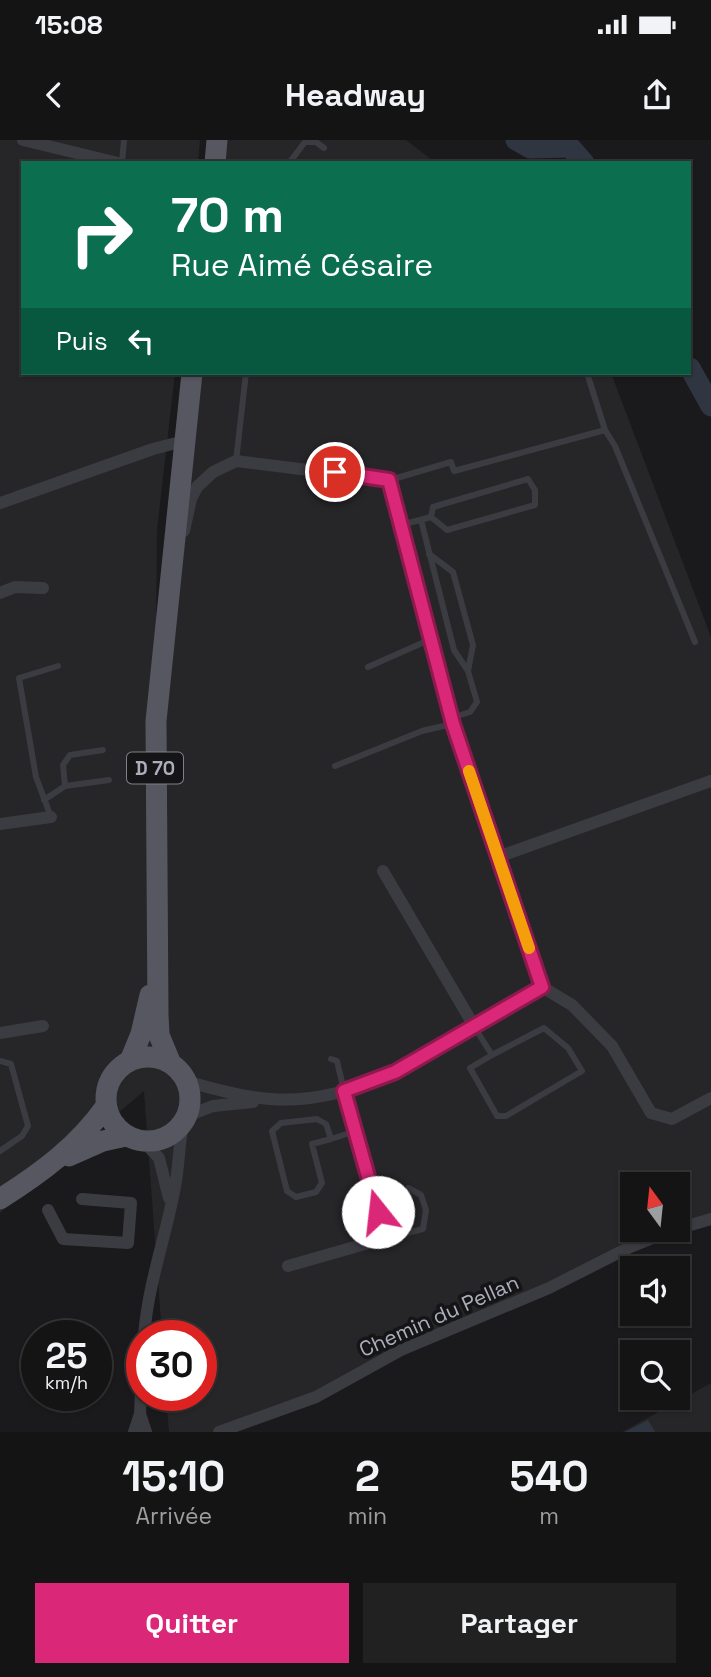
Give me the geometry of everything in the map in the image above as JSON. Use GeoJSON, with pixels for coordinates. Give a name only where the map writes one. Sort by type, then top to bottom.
{"type":"FeatureCollection","features":[{"type":"Feature","properties":{"kind":"main road"},"geometry":{"type":"LineString","coordinates":[[215,161],[217,140]]}},
{"type":"Feature","properties":{"kind":"main road","name":"D 70"},"geometry":{"type":"LineString","coordinates":[[171,1063],[159,1035],[156,969],[156,721],[192,375]]}},
{"type":"Feature","properties":{"kind":"main road","name":"D 70"},"geometry":{"type":"LineString","coordinates":[[130,1061],[141,1034],[156,969]]}},
{"type":"Feature","properties":{"kind":"main road"},"geometry":{"type":"LineString","coordinates":[[0,1199],[55,1162],[103,1141],[170,1136],[185,1119],[190,1104],[187,1081],[171,1063],[151,1057],[130,1061],[110,1080],[106,1106],[93,1125],[55,1162]]}},
{"type":"Feature","properties":{"kind":"main road"},"geometry":{"type":"LineString","coordinates":[[106,1106],[110,1119],[134,1138]]}},
{"type":"Feature","properties":{"kind":"street"},"geometry":{"type":"LineString","coordinates":[[23,140],[112,161]]}},
{"type":"Feature","properties":{"kind":"street"},"geometry":{"type":"LineString","coordinates":[[0,503],[153,449],[184,441]]}},
{"type":"Feature","properties":{"kind":"street"},"geometry":{"type":"LineString","coordinates":[[171,567],[180,550],[191,499],[197,487],[213,472],[236,461],[389,480],[452,721],[542,987],[560,996],[598,1031],[627,1068],[651,1113],[664,1119],[680,1117],[711,1098]]}},
{"type":"Feature","properties":{"kind":"street"},"geometry":{"type":"LineString","coordinates":[[0,593],[15,587],[43,588]]}},
{"type":"Feature","properties":{"kind":"street"},"geometry":{"type":"LineString","coordinates":[[498,857],[711,781]]}},
{"type":"Feature","properties":{"kind":"street"},"geometry":{"type":"LineString","coordinates":[[0,824],[51,817]]}},
{"type":"Feature","properties":{"kind":"street"},"geometry":{"type":"LineString","coordinates":[[383,871],[474,1026]]}},
{"type":"Feature","properties":{"kind":"street"},"geometry":{"type":"LineString","coordinates":[[146,1320],[152,1273],[176,1184],[178,1147],[185,1119],[212,1106],[344,1091],[395,1072],[542,987]]}},
{"type":"Feature","properties":{"kind":"street"},"geometry":{"type":"LineString","coordinates":[[0,1033],[43,1026]]}},
{"type":"Feature","properties":{"kind":"street"},"geometry":{"type":"LineString","coordinates":[[187,1081],[271,1100]]}},
{"type":"Feature","properties":{"kind":"street"},"geometry":{"type":"LineString","coordinates":[[288,1266],[386,1238],[344,1091]]}},
{"type":"Feature","properties":{"kind":"street"},"geometry":{"type":"LineString","coordinates":[[134,1138],[159,1158],[166,1178],[170,1205]]}},
{"type":"Feature","properties":{"kind":"street"},"geometry":{"type":"LineString","coordinates":[[48,1210],[63,1239],[128,1243],[131,1203],[82,1199]]}},
{"type":"Feature","properties":{"kind":"street","name":"Chemin du Pellan"},"geometry":{"type":"LineString","coordinates":[[690,1225],[711,1219]]}},
{"type":"Feature","properties":{"kind":"street","name":"Chemin du Pellan"},"geometry":{"type":"LineString","coordinates":[[219,1432],[316,1397],[401,1350],[549,1288],[643,1242]]}},
{"type":"Feature","properties":{"kind":"street"},"geometry":{"type":"LineString","coordinates":[[134,1432],[140,1411]]}},
{"type":"Feature","properties":{"kind":"street"},"geometry":{"type":"LineString","coordinates":[[140,1414],[146,1432]]}},
{"type":"Feature","properties":{"kind":"lane"},"geometry":{"type":"LineString","coordinates":[[120,161],[124,140]]}},
{"type":"Feature","properties":{"kind":"lane"},"geometry":{"type":"LineString","coordinates":[[291,161],[305,142],[316,142],[324,148]]}},
{"type":"Feature","properties":{"kind":"lane"},"geometry":{"type":"LineString","coordinates":[[236,461],[246,375]]}},
{"type":"Feature","properties":{"kind":"lane"},"geometry":{"type":"LineString","coordinates":[[588,375],[605,430],[615,446],[695,642]]}},
{"type":"Feature","properties":{"kind":"lane"},"geometry":{"type":"LineString","coordinates":[[389,480],[451,462],[454,471],[605,430]]}},
{"type":"Feature","properties":{"kind":"lane"},"geometry":{"type":"LineString","coordinates":[[528,479],[535,490],[535,505],[447,530],[431,517],[433,508],[528,479]]}},
{"type":"Feature","properties":{"kind":"lane"},"geometry":{"type":"LineString","coordinates":[[399,526],[431,517]]}},
{"type":"Feature","properties":{"kind":"lane"},"geometry":{"type":"LineString","coordinates":[[335,766],[452,721],[470,712],[477,702],[468,671],[454,650],[421,520]]}},
{"type":"Feature","properties":{"kind":"lane"},"geometry":{"type":"LineString","coordinates":[[429,554],[453,572],[473,645],[468,671]]}},
{"type":"Feature","properties":{"kind":"lane"},"geometry":{"type":"LineString","coordinates":[[368,667],[429,640]]}},
{"type":"Feature","properties":{"kind":"lane"},"geometry":{"type":"LineString","coordinates":[[51,817],[36,777],[19,678],[58,666]]}},
{"type":"Feature","properties":{"kind":"lane"},"geometry":{"type":"LineString","coordinates":[[65,786],[63,765],[70,755],[103,750]]}},
{"type":"Feature","properties":{"kind":"lane"},"geometry":{"type":"LineString","coordinates":[[44,800],[65,786],[109,780]]}},
{"type":"Feature","properties":{"kind":"lane"},"geometry":{"type":"LineString","coordinates":[[474,1026],[492,1055]]}},
{"type":"Feature","properties":{"kind":"lane"},"geometry":{"type":"LineString","coordinates":[[544,1028],[568,1048],[582,1071],[506,1116],[498,1116],[470,1069],[492,1055],[544,1028]]}},
{"type":"Feature","properties":{"kind":"lane"},"geometry":{"type":"LineString","coordinates":[[331,1059],[337,1061],[344,1091]]}},
{"type":"Feature","properties":{"kind":"lane"},"geometry":{"type":"LineString","coordinates":[[0,1061],[11,1064],[28,1126],[22,1136],[0,1151]]}},
{"type":"Feature","properties":{"kind":"lane"},"geometry":{"type":"LineString","coordinates":[[331,1139],[326,1124],[317,1119],[275,1126],[272,1139],[290,1195],[302,1196],[319,1188],[322,1178],[312,1144],[331,1139],[356,1131]]}},
{"type":"Feature","properties":{"kind":"lane"},"geometry":{"type":"LineString","coordinates":[[353,1219],[386,1238],[423,1229],[426,1210],[421,1195],[408,1188]]}},
{"type":"Feature","properties":{"kind":"shaded area"},"geometry":{"type":"Polygon","coordinates":[[[0,140],[200,140],[198,161],[21,161],[21,375],[175,375],[157,530],[155,743],[192,375],[612,375],[711,637],[711,1223],[690,1230],[690,1172],[620,1172],[620,1242],[657,1242],[620,1256],[229,1432],[169,1432],[167,1411],[217,1411],[217,1320],[161,1320],[144,1091],[0,1213],[0,140]]]}},
{"type":"Feature","properties":{"kind":"shaded area"},"geometry":{"type":"Polygon","coordinates":[[[217,140],[406,140],[433,161],[215,161],[217,140]]]}},
{"type":"Feature","properties":{"kind":"shaded area"},"geometry":{"type":"Polygon","coordinates":[[[711,1383],[711,1432],[622,1432],[662,1410],[690,1410],[690,1395],[711,1383]]]}},
{"type":"Feature","properties":{"kind":"water"},"geometry":{"type":"Polygon","coordinates":[[[648,1420],[655,1432],[625,1432],[648,1420]]]}},
{"type":"Feature","properties":{"kind":"waterway"},"geometry":{"type":"LineString","coordinates":[[516,140],[530,148],[570,147],[582,161]]}},
{"type":"Feature","properties":{"kind":"waterway"},"geometry":{"type":"LineString","coordinates":[[691,370],[711,406]]}},
{"type":"Feature","properties":{"kind":"slow traffic"},"geometry":{"type":"LineString","coordinates":[[469,771],[529,948]]}},
{"type":"Feature","properties":{"kind":"route"},"geometry":{"type":"LineString","coordinates":[[335,472],[389,480],[394,509],[453,724],[542,987],[395,1072],[344,1091],[378,1212]]}}]}
